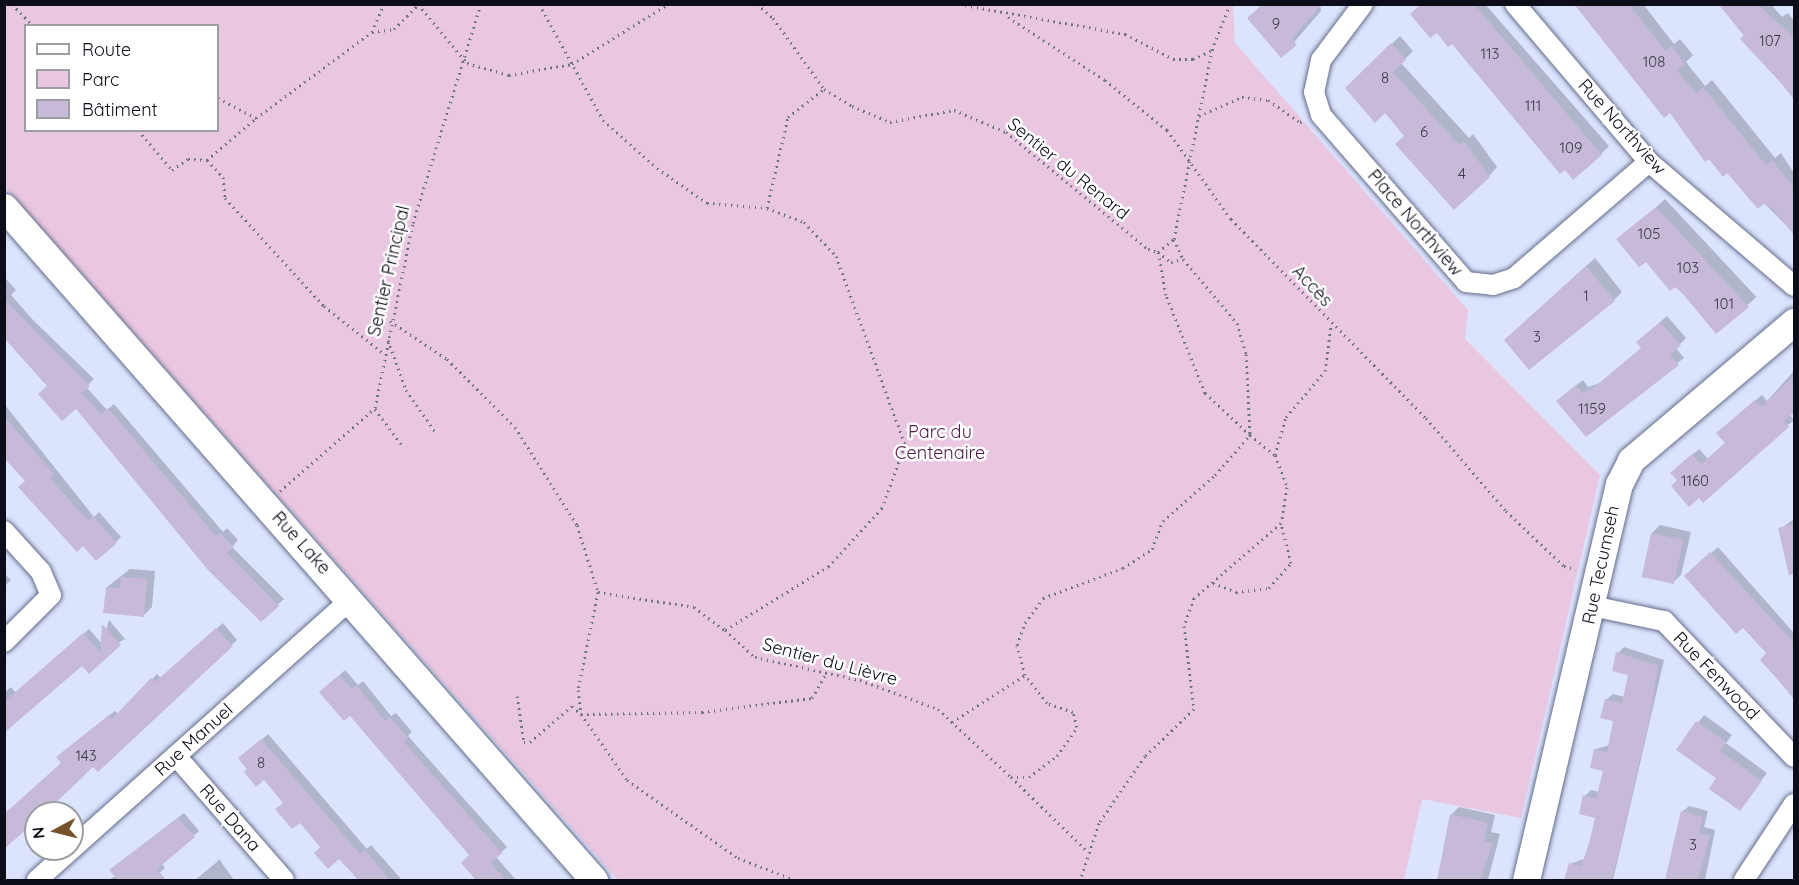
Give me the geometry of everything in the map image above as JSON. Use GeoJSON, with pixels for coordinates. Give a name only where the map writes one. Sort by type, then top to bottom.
{"type":"FeatureCollection","features":[{"type":"Feature","properties":{"kind":"street"},"geometry":{"type":"LineString","coordinates":[[1321,115],[1314,92],[1322,60],[1363,4]]}},
{"type":"Feature","properties":{"kind":"street","name":"Rue Northview"},"geometry":{"type":"LineString","coordinates":[[1515,4],[1649,162],[1794,286]]}},
{"type":"Feature","properties":{"kind":"street","name":"Place Northview"},"geometry":{"type":"LineString","coordinates":[[1321,115],[1466,282],[1479,286],[1514,278],[1649,162]]}},
{"type":"Feature","properties":{"kind":"street","name":"Rue Lake"},"geometry":{"type":"LineString","coordinates":[[4,207],[351,599],[594,880]]}},
{"type":"Feature","properties":{"kind":"street","name":"Rue Tecumseh"},"geometry":{"type":"LineString","coordinates":[[1526,880],[1592,606],[1595,574],[1631,460],[1794,322]]}},
{"type":"Feature","properties":{"kind":"street"},"geometry":{"type":"LineString","coordinates":[[4,531],[41,572],[51,595],[4,642]]}},
{"type":"Feature","properties":{"kind":"street","name":"Rue Manuel"},"geometry":{"type":"LineString","coordinates":[[38,880],[351,599]]}},
{"type":"Feature","properties":{"kind":"street","name":"Rue Fenwood"},"geometry":{"type":"LineString","coordinates":[[1592,606],[1664,621],[1794,757]]}},
{"type":"Feature","properties":{"kind":"street","name":"Rue Dana"},"geometry":{"type":"LineString","coordinates":[[176,756],[284,880]]}},
{"type":"Feature","properties":{"kind":"street"},"geometry":{"type":"LineString","coordinates":[[1744,880],[1794,804]]}},
{"type":"Feature","properties":{"kind":"path"},"geometry":{"type":"LineString","coordinates":[[372,32],[384,4]]}},
{"type":"Feature","properties":{"kind":"path","name":"Sentier Principal"},"geometry":{"type":"LineString","coordinates":[[375,408],[383,354],[413,223],[467,63],[481,4]]}},
{"type":"Feature","properties":{"kind":"path","name":"Sentier du Lièvre"},"geometry":{"type":"LineString","coordinates":[[539,4],[603,120],[657,168],[707,203],[767,208],[804,222],[836,256],[905,446],[882,508],[829,566],[725,630],[755,657],[860,680],[938,709],[1088,851]]}},
{"type":"Feature","properties":{"kind":"path"},"geometry":{"type":"LineString","coordinates":[[140,132],[172,170],[188,159],[207,160],[256,118],[372,32],[394,29],[418,5],[467,63],[509,75],[572,64],[668,4]]}},
{"type":"Feature","properties":{"kind":"path","name":"Sentier du Renard"},"geometry":{"type":"LineString","coordinates":[[757,4],[774,18],[824,89],[890,122],[954,110],[1006,132],[1105,217],[1171,262],[1183,260]]}},
{"type":"Feature","properties":{"kind":"path"},"geometry":{"type":"LineString","coordinates":[[959,4],[1008,17],[1125,34],[1173,59],[1193,59],[1212,50]]}},
{"type":"Feature","properties":{"kind":"path"},"geometry":{"type":"LineString","coordinates":[[1011,777],[1029,777],[1057,756],[1077,727],[1073,712],[1047,703],[1025,675],[1017,645],[1043,598],[1123,568],[1152,549],[1163,520],[1215,475],[1250,435],[1246,354],[1237,323],[1183,260],[1174,239],[1187,156],[1199,116],[1212,50],[1230,4]]}},
{"type":"Feature","properties":{"kind":"path"},"geometry":{"type":"LineString","coordinates":[[13,5],[31,24]]}},
{"type":"Feature","properties":{"kind":"path","name":"Accès"},"geometry":{"type":"LineString","coordinates":[[1008,17],[1105,80],[1167,130],[1231,219],[1331,325],[1564,566],[1595,574]]}},
{"type":"Feature","properties":{"kind":"path"},"geometry":{"type":"LineString","coordinates":[[767,208],[788,117],[824,89]]}},
{"type":"Feature","properties":{"kind":"path"},"geometry":{"type":"LineString","coordinates":[[1199,116],[1242,97],[1279,104],[1300,123],[1321,115]]}},
{"type":"Feature","properties":{"kind":"path"},"geometry":{"type":"LineString","coordinates":[[219,99],[256,118]]}},
{"type":"Feature","properties":{"kind":"path"},"geometry":{"type":"LineString","coordinates":[[207,160],[223,177],[225,198],[324,306],[383,354]]}},
{"type":"Feature","properties":{"kind":"path"},"geometry":{"type":"LineString","coordinates":[[1174,239],[1158,252],[1166,295],[1205,393],[1275,455],[1287,487],[1281,523],[1290,563],[1269,588],[1236,592],[1213,583]]}},
{"type":"Feature","properties":{"kind":"path"},"geometry":{"type":"LineString","coordinates":[[390,321],[447,359],[515,427],[577,525],[598,592],[578,690],[581,714]]}},
{"type":"Feature","properties":{"kind":"path"},"geometry":{"type":"LineString","coordinates":[[1275,455],[1286,417],[1324,371],[1331,325]]}},
{"type":"Feature","properties":{"kind":"path"},"geometry":{"type":"LineString","coordinates":[[387,337],[406,390],[436,433]]}},
{"type":"Feature","properties":{"kind":"path"},"geometry":{"type":"LineString","coordinates":[[266,504],[375,408],[401,444]]}},
{"type":"Feature","properties":{"kind":"path"},"geometry":{"type":"LineString","coordinates":[[1080,880],[1088,851],[1100,823],[1145,756],[1194,709],[1184,626],[1194,598],[1213,583],[1243,550],[1281,523]]}},
{"type":"Feature","properties":{"kind":"path"},"geometry":{"type":"LineString","coordinates":[[598,592],[694,607],[725,630]]}},
{"type":"Feature","properties":{"kind":"path"},"geometry":{"type":"LineString","coordinates":[[581,714],[679,715],[812,698],[826,674]]}},
{"type":"Feature","properties":{"kind":"path"},"geometry":{"type":"LineString","coordinates":[[952,722],[1025,675]]}},
{"type":"Feature","properties":{"kind":"path"},"geometry":{"type":"LineString","coordinates":[[517,696],[524,742],[572,706],[581,714],[627,780],[738,858],[795,880]]}},
{"type":"Feature","properties":{"kind":"green space","name":"Parc du Centenaire"},"geometry":{"type":"Polygon","coordinates":[[[4,5],[1233,5],[1235,43],[1468,310],[1465,339],[1600,475],[1521,818],[1422,799],[1404,880],[618,880],[5,187],[4,5]]]}},
{"type":"Feature","properties":{"kind":"building"},"geometry":{"type":"Polygon","coordinates":[[[1264,4],[1322,4],[1292,39],[1297,45],[1281,58],[1247,18],[1264,4]]]}},
{"type":"Feature","properties":{"kind":"building"},"geometry":{"type":"Polygon","coordinates":[[[1421,4],[1474,4],[1602,155],[1573,180],[1565,170],[1560,174],[1452,44],[1448,47],[1437,33],[1430,38],[1410,14],[1421,4]]]}},
{"type":"Feature","properties":{"kind":"building"},"geometry":{"type":"Polygon","coordinates":[[[1574,4],[1629,4],[1665,51],[1671,46],[1685,64],[1677,71],[1696,93],[1703,87],[1766,165],[1772,160],[1794,188],[1794,235],[1774,210],[1765,203],[1758,209],[1727,173],[1723,177],[1709,159],[1705,162],[1670,113],[1664,118],[1574,4]]]}},
{"type":"Feature","properties":{"kind":"building"},"geometry":{"type":"Polygon","coordinates":[[[1718,4],[1757,4],[1794,37],[1794,97],[1740,39],[1744,35],[1718,4]]]}},
{"type":"Feature","properties":{"kind":"building"},"geometry":{"type":"Polygon","coordinates":[[[1391,43],[1406,60],[1393,72],[1459,145],[1464,141],[1490,177],[1454,210],[1395,144],[1404,136],[1385,113],[1375,123],[1345,88],[1391,43]]]}},
{"type":"Feature","properties":{"kind":"building"},"geometry":{"type":"Polygon","coordinates":[[[1656,207],[1749,307],[1716,334],[1683,294],[1675,287],[1670,291],[1646,262],[1639,267],[1616,239],[1656,207]]]}},
{"type":"Feature","properties":{"kind":"building"},"geometry":{"type":"Polygon","coordinates":[[[1586,266],[1615,301],[1529,370],[1504,340],[1586,266]]]}},
{"type":"Feature","properties":{"kind":"building"},"geometry":{"type":"Polygon","coordinates":[[[4,299],[90,386],[81,393],[101,414],[108,408],[216,536],[221,533],[233,547],[227,553],[279,606],[261,622],[208,570],[76,409],[62,421],[38,394],[47,386],[4,338],[4,299]]]}},
{"type":"Feature","properties":{"kind":"building"},"geometry":{"type":"Polygon","coordinates":[[[1660,322],[1681,345],[1670,355],[1679,365],[1586,437],[1556,401],[1576,385],[1582,393],[1592,389],[1641,348],[1636,342],[1660,322]]]}},
{"type":"Feature","properties":{"kind":"building"},"geometry":{"type":"Polygon","coordinates":[[[1794,376],[1794,413],[1784,421],[1789,427],[1703,503],[1699,498],[1689,507],[1671,486],[1677,480],[1670,473],[1692,454],[1701,464],[1725,443],[1716,433],[1755,400],[1761,407],[1794,376]]]}},
{"type":"Feature","properties":{"kind":"building"},"geometry":{"type":"Polygon","coordinates":[[[4,416],[54,474],[50,478],[88,521],[93,516],[117,543],[96,561],[83,546],[77,552],[18,487],[25,481],[4,458],[4,416]]]}},
{"type":"Feature","properties":{"kind":"building"},"geometry":{"type":"Polygon","coordinates":[[[1794,524],[1794,574],[1789,575],[1778,528],[1794,524]]]}},
{"type":"Feature","properties":{"kind":"building"},"geometry":{"type":"Polygon","coordinates":[[[1651,533],[1683,540],[1674,584],[1642,577],[1651,533]]]}},
{"type":"Feature","properties":{"kind":"building"},"geometry":{"type":"Polygon","coordinates":[[[1710,552],[1794,643],[1794,698],[1760,660],[1766,653],[1743,628],[1736,634],[1684,576],[1710,552]]]}},
{"type":"Feature","properties":{"kind":"building"},"geometry":{"type":"Polygon","coordinates":[[[121,577],[147,579],[144,617],[103,613],[106,587],[120,588],[121,577]]]}},
{"type":"Feature","properties":{"kind":"building"},"geometry":{"type":"Polygon","coordinates":[[[102,624],[121,645],[89,674],[82,666],[4,733],[4,702],[83,633],[100,652],[102,624]]]}},
{"type":"Feature","properties":{"kind":"building"},"geometry":{"type":"Polygon","coordinates":[[[216,628],[233,646],[98,772],[93,767],[58,801],[24,801],[24,832],[4,849],[4,814],[61,763],[56,757],[109,715],[112,719],[151,678],[155,682],[216,628]]]}},
{"type":"Feature","properties":{"kind":"building"},"geometry":{"type":"Polygon","coordinates":[[[1616,652],[1658,666],[1651,713],[1612,880],[1564,880],[1569,863],[1581,866],[1589,845],[1595,818],[1579,814],[1583,795],[1596,799],[1603,771],[1590,768],[1594,749],[1607,752],[1613,721],[1600,718],[1605,699],[1622,703],[1628,675],[1612,671],[1616,652]]]}},
{"type":"Feature","properties":{"kind":"building"},"geometry":{"type":"Polygon","coordinates":[[[339,675],[352,689],[357,685],[385,721],[390,717],[408,738],[404,742],[502,853],[491,863],[506,880],[476,880],[461,863],[469,855],[350,716],[344,721],[319,692],[339,675]]]}},
{"type":"Feature","properties":{"kind":"building"},"geometry":{"type":"Polygon","coordinates":[[[1696,721],[1726,742],[1720,751],[1762,781],[1740,811],[1709,789],[1716,778],[1676,750],[1696,721]]]}},
{"type":"Feature","properties":{"kind":"building"},"geometry":{"type":"Polygon","coordinates":[[[261,739],[360,854],[365,850],[390,880],[358,880],[339,859],[328,869],[314,853],[320,847],[300,823],[292,829],[275,809],[283,803],[264,780],[256,787],[244,772],[247,769],[238,758],[261,739]]]}},
{"type":"Feature","properties":{"kind":"building"},"geometry":{"type":"Polygon","coordinates":[[[1681,811],[1703,817],[1699,833],[1710,836],[1698,880],[1665,880],[1681,811]]]}},
{"type":"Feature","properties":{"kind":"building"},"geometry":{"type":"Polygon","coordinates":[[[1450,814],[1488,823],[1484,841],[1493,843],[1480,880],[1437,880],[1450,814]]]}},
{"type":"Feature","properties":{"kind":"building"},"geometry":{"type":"Polygon","coordinates":[[[178,818],[195,837],[157,869],[166,880],[118,880],[109,870],[178,818]]]}}]}
